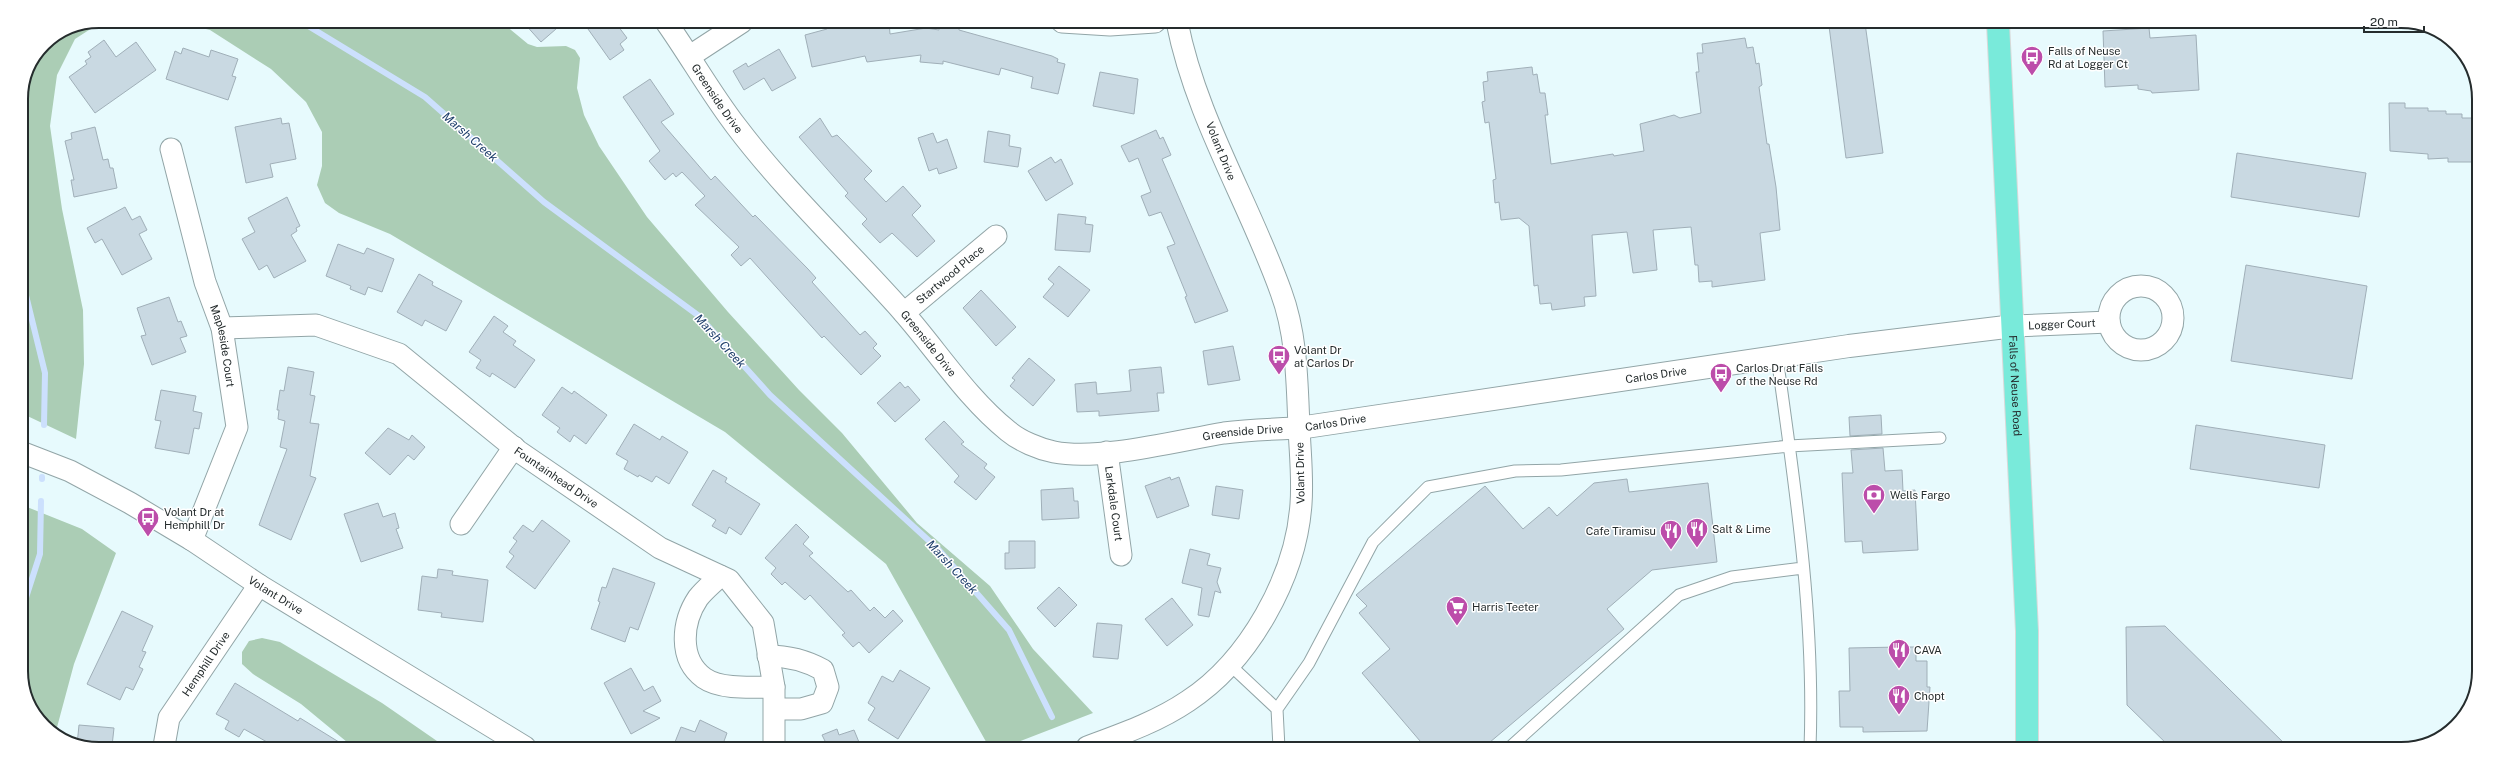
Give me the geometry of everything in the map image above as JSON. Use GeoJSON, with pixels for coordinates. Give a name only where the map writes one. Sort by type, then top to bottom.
{"type":"FeatureCollection","features":[{"type":"Feature","properties":{"kind":"main road","name":"Falls of Neuse Road"},"geometry":{"type":"LineString","coordinates":[[1998,28],[2028,631],[2027,742]]}},
{"type":"Feature","properties":{"kind":"street","name":"Greenside Drive"},"geometry":{"type":"LineString","coordinates":[[670,28],[690,56],[702,78],[736,126],[780,178],[904,313],[983,408],[1010,433],[1040,448],[1054,452],[1081,455],[1225,433],[1299,428]]}},
{"type":"Feature","properties":{"kind":"street"},"geometry":{"type":"LineString","coordinates":[[690,56],[733,28]]}},
{"type":"Feature","properties":{"kind":"street","name":"Volant Drive"},"geometry":{"type":"LineString","coordinates":[[1102,742],[1160,718],[1207,687],[1230,664],[1258,626],[1272,602],[1291,555],[1301,504],[1302,463],[1299,428],[1299,390],[1293,344],[1282,294],[1217,143],[1183,52],[1178,28]]}},
{"type":"Feature","properties":{"kind":"street","name":"Mapleside Court"},"geometry":{"type":"LineString","coordinates":[[171,149],[205,282],[222,328],[237,427],[192,540]]}},
{"type":"Feature","properties":{"kind":"street","name":"Startwood Place"},"geometry":{"type":"LineString","coordinates":[[904,313],[996,236]]}},
{"type":"Feature","properties":{"kind":"street","name":"Logger Court"},"geometry":{"type":"LineString","coordinates":[[2014,326],[2109,322]]}},
{"type":"Feature","properties":{"kind":"street","name":"Fountainhead Drive"},"geometry":{"type":"LineString","coordinates":[[222,328],[316,325],[399,354],[514,447],[660,548],[729,580],[763,623],[774,687],[774,742]]}},
{"type":"Feature","properties":{"kind":"street","name":"Carlos Drive"},"geometry":{"type":"LineString","coordinates":[[1299,428],[1849,346],[2014,326]]}},
{"type":"Feature","properties":{"kind":"street"},"geometry":{"type":"LineString","coordinates":[[461,524],[514,447]]}},
{"type":"Feature","properties":{"kind":"street","name":"Larkdale Court"},"geometry":{"type":"LineString","coordinates":[[1107,452],[1120,555]]}},
{"type":"Feature","properties":{"kind":"street","name":"Volant Drive"},"geometry":{"type":"LineString","coordinates":[[28,455],[70,471],[192,540],[259,585],[517,742]]}},
{"type":"Feature","properties":{"kind":"street"},"geometry":{"type":"LineString","coordinates":[[720,576],[698,598],[684,629],[688,660],[704,678],[733,687],[774,687]]}},
{"type":"Feature","properties":{"kind":"street","name":"Hemphill Drive"},"geometry":{"type":"LineString","coordinates":[[168,742],[170,718],[259,585]]}},
{"type":"Feature","properties":{"kind":"street"},"geometry":{"type":"LineString","coordinates":[[768,656],[787,656],[808,662],[823,670],[828,687],[822,703],[811,708],[775,709]]}},
{"type":"Feature","properties":{"kind":"lane"},"geometry":{"type":"LineString","coordinates":[[1777,357],[1803,568],[1811,680],[1810,742]]}},
{"type":"Feature","properties":{"kind":"lane"},"geometry":{"type":"LineString","coordinates":[[1279,742],[1277,709],[1309,663],[1373,542],[1428,487],[1515,471],[1561,470],[1789,446],[1940,438]]}},
{"type":"Feature","properties":{"kind":"lane"},"geometry":{"type":"LineString","coordinates":[[1516,742],[1679,595],[1732,577],[1803,568]]}},
{"type":"Feature","properties":{"kind":"lane"},"geometry":{"type":"LineString","coordinates":[[1230,664],[1277,709]]}},
{"type":"Feature","properties":{"kind":"green space"},"geometry":{"type":"Polygon","coordinates":[[[92,28],[75,39],[57,75],[50,126],[62,209],[83,310],[84,364],[76,439],[28,416],[28,99],[29,85],[33,72],[46,52],[60,40],[72,33],[92,28]]]}},
{"type":"Feature","properties":{"kind":"green space"},"geometry":{"type":"Polygon","coordinates":[[[202,28],[509,28],[528,44],[537,47],[566,46],[575,50],[580,58],[577,88],[584,115],[599,146],[647,217],[728,312],[799,390],[842,433],[917,523],[990,586],[1033,649],[1093,713],[1018,742],[986,742],[886,564],[725,432],[390,234],[339,213],[325,203],[317,185],[322,166],[322,132],[306,102],[271,69],[210,30],[202,28]]]}},
{"type":"Feature","properties":{"kind":"green space"},"geometry":{"type":"Polygon","coordinates":[[[28,507],[82,529],[116,553],[74,664],[57,728],[43,714],[33,698],[29,685],[28,507]]]}},
{"type":"Feature","properties":{"kind":"green space"},"geometry":{"type":"Polygon","coordinates":[[[262,638],[280,642],[382,703],[438,742],[347,742],[301,704],[253,674],[242,664],[242,652],[249,641],[262,638]]]}},
{"type":"Feature","properties":{"kind":"building"},"geometry":{"type":"Polygon","coordinates":[[[528,28],[557,28],[541,42],[528,28]]]}},
{"type":"Feature","properties":{"kind":"building"},"geometry":{"type":"Polygon","coordinates":[[[587,28],[620,28],[627,38],[620,44],[624,50],[610,60],[587,28]]]}},
{"type":"Feature","properties":{"kind":"building"},"geometry":{"type":"Polygon","coordinates":[[[890,28],[890,34],[926,28],[939,30],[939,28],[959,28],[959,30],[1052,56],[1058,59],[1057,62],[1065,64],[1058,94],[1031,88],[1033,77],[1001,68],[999,75],[943,61],[943,64],[920,62],[921,55],[867,62],[865,56],[812,67],[805,35],[827,29],[890,28]]]}},
{"type":"Feature","properties":{"kind":"building"},"geometry":{"type":"Polygon","coordinates":[[[1829,28],[1866,28],[1883,153],[1846,158],[1829,28]]]}},
{"type":"Feature","properties":{"kind":"building"},"geometry":{"type":"Polygon","coordinates":[[[2149,28],[2150,38],[2196,35],[2199,90],[2152,93],[2151,91],[2138,89],[2138,85],[2105,87],[2103,31],[2149,28]]]}},
{"type":"Feature","properties":{"kind":"building"},"geometry":{"type":"Polygon","coordinates":[[[1745,38],[1747,48],[1753,47],[1756,64],[1759,63],[1762,85],[1759,87],[1767,144],[1769,144],[1776,187],[1780,230],[1760,233],[1765,280],[1712,287],[1712,281],[1699,282],[1698,265],[1695,265],[1691,227],[1653,230],[1657,270],[1633,273],[1627,232],[1592,235],[1596,296],[1584,297],[1585,306],[1552,310],[1551,303],[1540,304],[1538,285],[1534,286],[1529,226],[1519,218],[1501,220],[1499,202],[1495,203],[1493,180],[1496,179],[1489,122],[1485,123],[1482,102],[1485,101],[1483,82],[1488,81],[1487,72],[1532,67],[1533,75],[1537,74],[1540,93],[1545,93],[1548,115],[1545,115],[1551,164],[1613,154],[1614,156],[1644,151],[1640,124],[1674,115],[1680,118],[1701,113],[1696,72],[1699,72],[1697,53],[1703,53],[1702,44],[1745,38]]]}},
{"type":"Feature","properties":{"kind":"building"},"geometry":{"type":"Polygon","coordinates":[[[104,40],[116,57],[136,42],[156,70],[95,113],[69,77],[87,64],[85,61],[91,57],[88,52],[104,40]]]}},
{"type":"Feature","properties":{"kind":"building"},"geometry":{"type":"Polygon","coordinates":[[[183,48],[209,57],[211,50],[238,59],[232,76],[236,77],[228,100],[166,79],[175,51],[181,54],[183,48]]]}},
{"type":"Feature","properties":{"kind":"building"},"geometry":{"type":"Polygon","coordinates":[[[779,49],[796,78],[772,91],[764,78],[744,90],[733,71],[746,63],[748,67],[779,49]]]}},
{"type":"Feature","properties":{"kind":"building"},"geometry":{"type":"Polygon","coordinates":[[[1100,72],[1138,79],[1134,114],[1093,106],[1100,72]]]}},
{"type":"Feature","properties":{"kind":"building"},"geometry":{"type":"Polygon","coordinates":[[[650,79],[674,114],[661,122],[711,180],[715,176],[753,217],[755,215],[808,269],[816,278],[812,282],[860,335],[865,331],[877,344],[873,348],[881,356],[861,375],[824,336],[822,338],[750,258],[741,266],[731,255],[739,247],[695,205],[705,196],[682,172],[676,177],[673,173],[665,180],[649,161],[660,151],[623,97],[650,79]]]}},
{"type":"Feature","properties":{"kind":"building"},"geometry":{"type":"Polygon","coordinates":[[[2389,103],[2405,103],[2405,108],[2428,108],[2428,111],[2446,111],[2446,114],[2462,114],[2462,118],[2472,118],[2472,162],[2448,162],[2448,158],[2428,159],[2428,154],[2390,151],[2389,103]]]}},
{"type":"Feature","properties":{"kind":"building"},"geometry":{"type":"Polygon","coordinates":[[[281,118],[282,124],[289,123],[296,159],[270,164],[273,177],[246,183],[235,127],[281,118]]]}},
{"type":"Feature","properties":{"kind":"building"},"geometry":{"type":"Polygon","coordinates":[[[820,118],[832,137],[837,135],[872,171],[864,179],[886,202],[903,186],[921,206],[912,215],[935,241],[917,257],[892,233],[880,243],[862,224],[867,219],[845,196],[848,193],[799,137],[820,118]]]}},
{"type":"Feature","properties":{"kind":"building"},"geometry":{"type":"Polygon","coordinates":[[[95,127],[103,160],[108,159],[110,168],[113,168],[117,188],[74,197],[71,180],[74,180],[65,141],[72,139],[71,133],[95,127]]]}},
{"type":"Feature","properties":{"kind":"building"},"geometry":{"type":"Polygon","coordinates":[[[1156,130],[1160,139],[1163,137],[1171,155],[1162,159],[1228,311],[1195,323],[1185,297],[1187,296],[1167,247],[1175,244],[1161,212],[1149,216],[1141,196],[1151,192],[1138,158],[1129,162],[1121,146],[1156,130]]]}},
{"type":"Feature","properties":{"kind":"building"},"geometry":{"type":"Polygon","coordinates":[[[988,131],[1010,135],[1009,146],[1021,148],[1018,167],[984,162],[988,131]]]}},
{"type":"Feature","properties":{"kind":"building"},"geometry":{"type":"Polygon","coordinates":[[[933,133],[937,143],[947,139],[957,168],[939,174],[937,168],[929,171],[918,138],[933,133]]]}},
{"type":"Feature","properties":{"kind":"building"},"geometry":{"type":"Polygon","coordinates":[[[2237,153],[2366,173],[2359,217],[2231,197],[2237,153]]]}},
{"type":"Feature","properties":{"kind":"building"},"geometry":{"type":"Polygon","coordinates":[[[1051,157],[1055,163],[1061,159],[1073,184],[1046,201],[1028,171],[1051,157]]]}},
{"type":"Feature","properties":{"kind":"building"},"geometry":{"type":"Polygon","coordinates":[[[287,197],[300,226],[296,228],[297,231],[291,235],[306,261],[274,278],[267,265],[259,270],[242,239],[255,232],[248,218],[287,197]]]}},
{"type":"Feature","properties":{"kind":"building"},"geometry":{"type":"Polygon","coordinates":[[[125,207],[132,220],[140,216],[147,230],[139,234],[152,259],[122,275],[102,239],[95,243],[87,228],[125,207]]]}},
{"type":"Feature","properties":{"kind":"building"},"geometry":{"type":"Polygon","coordinates":[[[1058,214],[1086,217],[1085,224],[1093,225],[1090,252],[1055,250],[1058,214]]]}},
{"type":"Feature","properties":{"kind":"building"},"geometry":{"type":"Polygon","coordinates":[[[338,244],[364,254],[367,248],[394,259],[382,292],[368,287],[365,295],[350,289],[351,286],[326,276],[338,244]]]}},
{"type":"Feature","properties":{"kind":"building"},"geometry":{"type":"Polygon","coordinates":[[[2246,265],[2367,286],[2352,379],[2231,361],[2246,265]]]}},
{"type":"Feature","properties":{"kind":"building"},"geometry":{"type":"Polygon","coordinates":[[[1059,266],[1090,290],[1068,317],[1043,297],[1054,284],[1048,279],[1059,266]]]}},
{"type":"Feature","properties":{"kind":"building"},"geometry":{"type":"Polygon","coordinates":[[[419,274],[433,282],[432,285],[462,301],[446,331],[425,320],[422,326],[397,312],[419,274]]]}},
{"type":"Feature","properties":{"kind":"building"},"geometry":{"type":"Polygon","coordinates":[[[981,290],[1016,327],[996,346],[963,308],[981,290]]]}},
{"type":"Feature","properties":{"kind":"building"},"geometry":{"type":"Polygon","coordinates":[[[169,297],[178,322],[181,321],[187,336],[180,338],[186,352],[152,365],[141,336],[146,335],[137,308],[169,297]]]}},
{"type":"Feature","properties":{"kind":"building"},"geometry":{"type":"Polygon","coordinates":[[[494,316],[508,326],[503,332],[516,341],[513,345],[535,360],[515,388],[492,373],[490,377],[476,368],[481,360],[469,352],[494,316]]]}},
{"type":"Feature","properties":{"kind":"building"},"geometry":{"type":"Polygon","coordinates":[[[1233,346],[1240,380],[1208,385],[1203,351],[1233,346]]]}},
{"type":"Feature","properties":{"kind":"building"},"geometry":{"type":"Polygon","coordinates":[[[1029,358],[1055,380],[1033,406],[1010,386],[1015,380],[1012,378],[1029,358]]]}},
{"type":"Feature","properties":{"kind":"building"},"geometry":{"type":"Polygon","coordinates":[[[288,367],[314,372],[310,395],[315,396],[310,423],[319,424],[310,476],[316,478],[291,540],[259,525],[287,449],[280,447],[285,421],[278,419],[279,410],[277,410],[280,390],[284,391],[288,367]]]}},
{"type":"Feature","properties":{"kind":"building"},"geometry":{"type":"Polygon","coordinates":[[[1161,367],[1164,393],[1157,393],[1159,411],[1099,416],[1099,411],[1077,412],[1075,384],[1096,382],[1097,394],[1131,391],[1129,370],[1161,367]]]}},
{"type":"Feature","properties":{"kind":"building"},"geometry":{"type":"Polygon","coordinates":[[[900,382],[905,388],[908,386],[920,400],[895,422],[877,403],[900,382]]]}},
{"type":"Feature","properties":{"kind":"building"},"geometry":{"type":"Polygon","coordinates":[[[562,387],[572,394],[574,391],[607,415],[586,444],[574,435],[570,442],[557,432],[560,428],[542,415],[562,387]]]}},
{"type":"Feature","properties":{"kind":"building"},"geometry":{"type":"Polygon","coordinates":[[[161,390],[196,396],[193,411],[202,413],[199,429],[194,428],[189,454],[155,448],[161,421],[155,420],[161,390]]]}},
{"type":"Feature","properties":{"kind":"building"},"geometry":{"type":"Polygon","coordinates":[[[1881,415],[1882,434],[1850,436],[1849,417],[1881,415]]]}},
{"type":"Feature","properties":{"kind":"building"},"geometry":{"type":"Polygon","coordinates":[[[944,421],[964,442],[961,444],[987,464],[984,468],[995,477],[976,500],[954,482],[959,476],[925,439],[944,421]]]}},
{"type":"Feature","properties":{"kind":"building"},"geometry":{"type":"Polygon","coordinates":[[[634,424],[660,440],[662,436],[688,452],[669,484],[656,476],[652,482],[639,475],[638,477],[624,469],[628,461],[616,454],[634,424]]]}},
{"type":"Feature","properties":{"kind":"building"},"geometry":{"type":"Polygon","coordinates":[[[2196,425],[2325,445],[2319,488],[2190,469],[2196,425]]]}},
{"type":"Feature","properties":{"kind":"building"},"geometry":{"type":"Polygon","coordinates":[[[388,428],[409,440],[412,435],[425,447],[414,460],[408,455],[390,475],[365,453],[388,428]]]}},
{"type":"Feature","properties":{"kind":"building","name":"Wells Fargo"},"geometry":{"type":"Polygon","coordinates":[[[1883,448],[1885,471],[1902,470],[1903,491],[1915,490],[1918,550],[1863,553],[1862,541],[1845,542],[1842,473],[1853,473],[1851,450],[1883,448]]]}},
{"type":"Feature","properties":{"kind":"building"},"geometry":{"type":"Polygon","coordinates":[[[713,470],[727,478],[725,482],[760,504],[741,535],[729,527],[726,534],[712,526],[716,520],[692,505],[713,470]]]}},
{"type":"Feature","properties":{"kind":"building"},"geometry":{"type":"Polygon","coordinates":[[[1170,477],[1171,480],[1179,477],[1189,506],[1157,518],[1145,486],[1170,477]]]}},
{"type":"Feature","properties":{"kind":"building"},"geometry":{"type":"Polygon","coordinates":[[[1627,479],[1629,492],[1708,483],[1717,562],[1652,570],[1607,609],[1624,629],[1490,742],[1421,742],[1362,673],[1390,649],[1359,613],[1367,606],[1356,595],[1485,486],[1523,529],[1549,507],[1557,516],[1594,483],[1627,479]]]}},
{"type":"Feature","properties":{"kind":"building"},"geometry":{"type":"Polygon","coordinates":[[[1216,486],[1243,490],[1239,519],[1212,515],[1216,486]]]}},
{"type":"Feature","properties":{"kind":"building"},"geometry":{"type":"Polygon","coordinates":[[[1073,488],[1074,501],[1078,501],[1079,518],[1042,520],[1041,490],[1073,488]]]}},
{"type":"Feature","properties":{"kind":"building"},"geometry":{"type":"Polygon","coordinates":[[[378,503],[383,517],[395,513],[399,528],[396,529],[403,548],[361,562],[344,514],[378,503]]]}},
{"type":"Feature","properties":{"kind":"building"},"geometry":{"type":"Polygon","coordinates":[[[542,520],[570,541],[535,589],[506,567],[514,556],[509,552],[517,541],[513,538],[523,525],[533,532],[542,520]]]}},
{"type":"Feature","properties":{"kind":"building"},"geometry":{"type":"Polygon","coordinates":[[[796,524],[809,537],[803,544],[813,553],[809,556],[848,592],[851,590],[870,611],[874,607],[885,618],[893,610],[903,621],[869,653],[859,642],[853,647],[842,635],[845,633],[810,595],[805,600],[785,582],[782,585],[771,574],[776,568],[765,558],[796,524]]]}},
{"type":"Feature","properties":{"kind":"building"},"geometry":{"type":"Polygon","coordinates":[[[1009,541],[1035,541],[1035,568],[1005,569],[1005,553],[1009,553],[1009,541]]]}},
{"type":"Feature","properties":{"kind":"building"},"geometry":{"type":"Polygon","coordinates":[[[1190,549],[1210,554],[1207,565],[1221,568],[1217,582],[1221,593],[1215,591],[1209,617],[1198,615],[1202,588],[1182,583],[1190,549]]]}},
{"type":"Feature","properties":{"kind":"building"},"geometry":{"type":"Polygon","coordinates":[[[613,568],[655,583],[638,630],[630,627],[625,642],[591,629],[600,602],[598,601],[602,587],[606,588],[613,568]]]}},
{"type":"Feature","properties":{"kind":"building"},"geometry":{"type":"Polygon","coordinates":[[[438,569],[453,571],[452,575],[488,580],[483,622],[441,617],[442,613],[418,610],[422,576],[437,578],[438,569]]]}},
{"type":"Feature","properties":{"kind":"building"},"geometry":{"type":"Polygon","coordinates":[[[1059,587],[1077,605],[1055,627],[1037,608],[1059,587]]]}},
{"type":"Feature","properties":{"kind":"building"},"geometry":{"type":"Polygon","coordinates":[[[1172,598],[1193,625],[1167,646],[1145,619],[1172,598]]]}},
{"type":"Feature","properties":{"kind":"building"},"geometry":{"type":"Polygon","coordinates":[[[122,611],[153,626],[142,651],[146,652],[139,667],[143,669],[133,690],[126,687],[120,700],[87,684],[122,611]]]}},
{"type":"Feature","properties":{"kind":"building"},"geometry":{"type":"Polygon","coordinates":[[[1097,623],[1122,625],[1118,659],[1093,657],[1097,623]]]}},
{"type":"Feature","properties":{"kind":"building"},"geometry":{"type":"Polygon","coordinates":[[[2165,626],[2283,742],[2165,742],[2127,705],[2126,627],[2165,626]]]}},
{"type":"Feature","properties":{"kind":"building"},"geometry":{"type":"Polygon","coordinates":[[[1916,647],[1916,661],[1927,661],[1927,687],[1930,687],[1927,731],[1863,732],[1863,727],[1840,727],[1839,691],[1850,691],[1849,648],[1916,647]]]}},
{"type":"Feature","properties":{"kind":"building"},"geometry":{"type":"Polygon","coordinates":[[[631,668],[644,691],[653,686],[661,701],[643,711],[660,718],[631,734],[604,683],[631,668]]]}},
{"type":"Feature","properties":{"kind":"building"},"geometry":{"type":"Polygon","coordinates":[[[900,670],[930,688],[898,739],[868,720],[875,708],[868,703],[882,676],[893,682],[900,670]]]}},
{"type":"Feature","properties":{"kind":"building"},"geometry":{"type":"Polygon","coordinates":[[[235,683],[298,721],[300,718],[339,742],[267,742],[244,729],[239,737],[225,729],[229,721],[216,714],[235,683]]]}},
{"type":"Feature","properties":{"kind":"building"},"geometry":{"type":"Polygon","coordinates":[[[700,720],[727,733],[724,742],[675,742],[681,727],[695,732],[700,720]]]}},
{"type":"Feature","properties":{"kind":"building"},"geometry":{"type":"Polygon","coordinates":[[[79,725],[114,728],[112,742],[99,742],[78,739],[79,725]]]}},
{"type":"Feature","properties":{"kind":"building"},"geometry":{"type":"Polygon","coordinates":[[[837,729],[839,735],[854,730],[859,742],[823,742],[825,741],[822,735],[837,729]]]}},
{"type":"Feature","properties":{"kind":"waterway","name":"Marsh Creek"},"geometry":{"type":"LineString","coordinates":[[312,28],[425,97],[544,202],[699,316],[770,395],[938,549],[1009,630],[1052,717]]}},
{"type":"Feature","properties":{"kind":"waterway"},"geometry":{"type":"LineString","coordinates":[[28,304],[45,373],[44,425]]}},
{"type":"Feature","properties":{"kind":"waterway"},"geometry":{"type":"LineString","coordinates":[[28,591],[40,554],[41,501]]}},
{"type":"Feature","properties":{"kind":"place","name":"Falls of Neuse Rd at Logger Ct"},"geometry":{"type":"Point","coordinates":[2032,76]}},
{"type":"Feature","properties":{"kind":"place","name":"Volant Dr at Carlos Dr"},"geometry":{"type":"Point","coordinates":[1279,376]}},
{"type":"Feature","properties":{"kind":"place","name":"Carlos Dr at Falls of the Neuse Rd"},"geometry":{"type":"Point","coordinates":[1721,394]}},
{"type":"Feature","properties":{"kind":"place","name":"Wells Fargo"},"geometry":{"type":"Point","coordinates":[1874,514]}},
{"type":"Feature","properties":{"kind":"place","name":"Volant Dr at Hemphill Dr"},"geometry":{"type":"Point","coordinates":[148,538]}},
{"type":"Feature","properties":{"kind":"place","name":"Salt & Lime"},"geometry":{"type":"Point","coordinates":[1697,548]}},
{"type":"Feature","properties":{"kind":"place","name":"Cafe Tiramisu"},"geometry":{"type":"Point","coordinates":[1671,550]}},
{"type":"Feature","properties":{"kind":"place","name":"Harris Teeter"},"geometry":{"type":"Point","coordinates":[1457,626]}},
{"type":"Feature","properties":{"kind":"place","name":"CAVA"},"geometry":{"type":"Point","coordinates":[1899,670]}},
{"type":"Feature","properties":{"kind":"place","name":"Chopt"},"geometry":{"type":"Point","coordinates":[1899,716]}}]}
